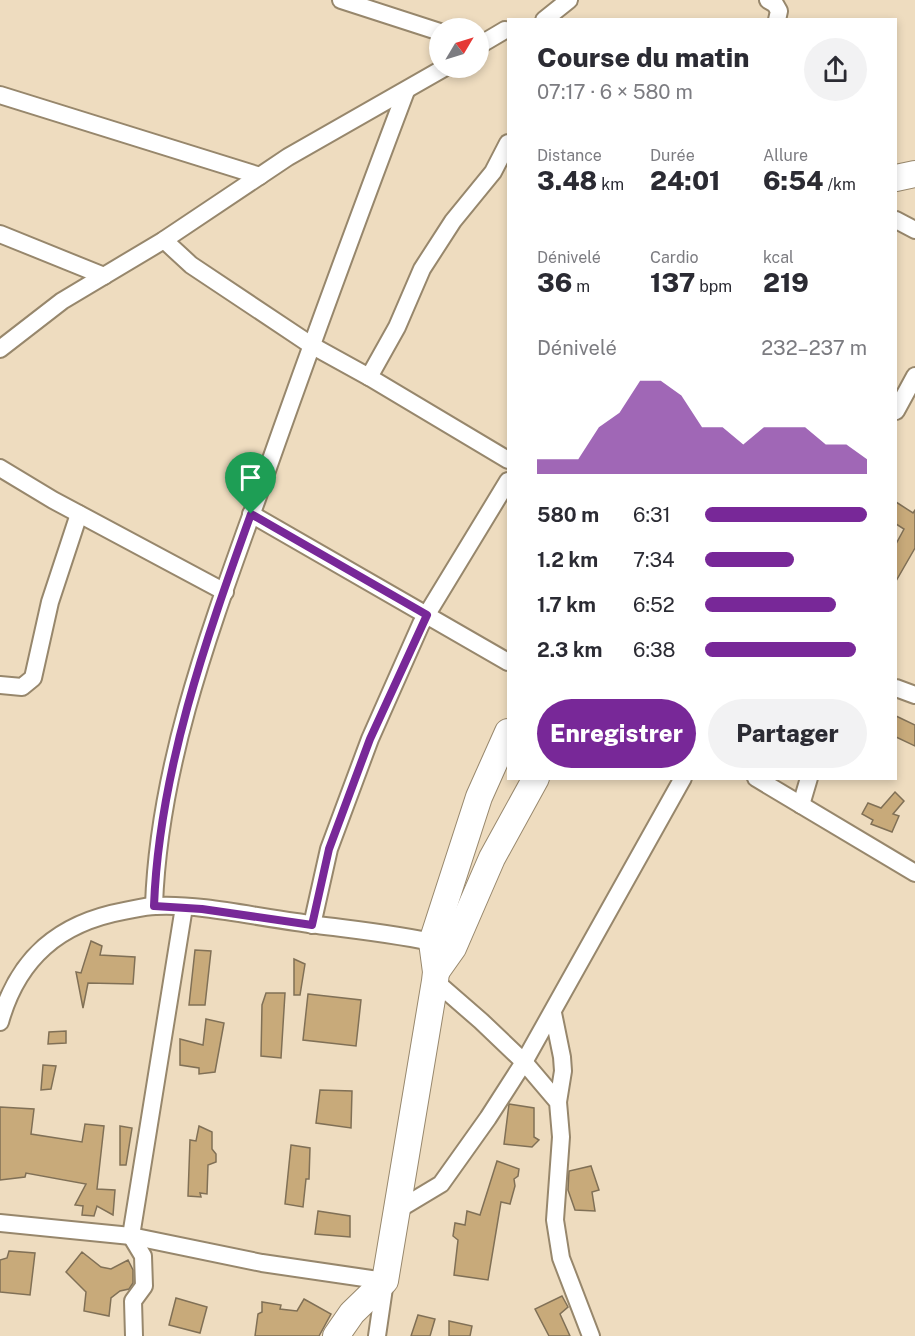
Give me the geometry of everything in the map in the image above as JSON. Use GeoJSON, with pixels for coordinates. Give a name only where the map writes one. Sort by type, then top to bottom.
{"type":"FeatureCollection","features":[{"type":"Feature","properties":{"kind":"highway"},"geometry":{"type":"LineString","coordinates":[[897,178],[915,174]]}},
{"type":"Feature","properties":{"kind":"highway"},"geometry":{"type":"LineString","coordinates":[[336,1336],[352,1313],[386,1281],[435,977],[479,797],[507,734]]}},
{"type":"Feature","properties":{"kind":"highway"},"geometry":{"type":"LineString","coordinates":[[443,945],[535,780]]}},
{"type":"Feature","properties":{"kind":"street"},"geometry":{"type":"LineString","coordinates":[[341,0],[429,28]]}},
{"type":"Feature","properties":{"kind":"street"},"geometry":{"type":"LineString","coordinates":[[546,18],[569,0]]}},
{"type":"Feature","properties":{"kind":"street"},"geometry":{"type":"LineString","coordinates":[[768,0],[775,4],[779,11],[777,18]]}},
{"type":"Feature","properties":{"kind":"street"},"geometry":{"type":"LineString","coordinates":[[489,32],[507,30]]}},
{"type":"Feature","properties":{"kind":"street"},"geometry":{"type":"LineString","coordinates":[[489,40],[507,30]]}},
{"type":"Feature","properties":{"kind":"street"},"geometry":{"type":"LineString","coordinates":[[0,349],[62,300],[164,240],[288,157],[429,77]]}},
{"type":"Feature","properties":{"kind":"street"},"geometry":{"type":"LineString","coordinates":[[154,906],[158,847],[168,787],[195,683],[251,514],[311,345],[406,91]]}},
{"type":"Feature","properties":{"kind":"street"},"geometry":{"type":"LineString","coordinates":[[0,95],[260,176]]}},
{"type":"Feature","properties":{"kind":"street"},"geometry":{"type":"LineString","coordinates":[[369,377],[397,327],[422,269],[453,221],[494,172],[507,145]]}},
{"type":"Feature","properties":{"kind":"street"},"geometry":{"type":"LineString","coordinates":[[897,221],[915,230]]}},
{"type":"Feature","properties":{"kind":"street"},"geometry":{"type":"LineString","coordinates":[[0,234],[104,276]]}},
{"type":"Feature","properties":{"kind":"street"},"geometry":{"type":"LineString","coordinates":[[164,240],[191,265],[311,345],[507,459]]}},
{"type":"Feature","properties":{"kind":"street"},"geometry":{"type":"LineString","coordinates":[[897,409],[915,376]]}},
{"type":"Feature","properties":{"kind":"street"},"geometry":{"type":"LineString","coordinates":[[0,468],[79,514],[225,592]]}},
{"type":"Feature","properties":{"kind":"street"},"geometry":{"type":"LineString","coordinates":[[312,925],[333,838],[370,739],[427,615],[507,483]]}},
{"type":"Feature","properties":{"kind":"street"},"geometry":{"type":"LineString","coordinates":[[0,685],[22,687],[33,678],[50,602],[79,514]]}},
{"type":"Feature","properties":{"kind":"street"},"geometry":{"type":"LineString","coordinates":[[251,514],[507,661]]}},
{"type":"Feature","properties":{"kind":"street"},"geometry":{"type":"LineString","coordinates":[[897,688],[915,695]]}},
{"type":"Feature","properties":{"kind":"street"},"geometry":{"type":"LineString","coordinates":[[396,1211],[441,1184],[525,1062],[682,780]]}},
{"type":"Feature","properties":{"kind":"street"},"geometry":{"type":"LineString","coordinates":[[759,780],[915,873]]}},
{"type":"Feature","properties":{"kind":"street"},"geometry":{"type":"LineString","coordinates":[[801,805],[808,780]]}},
{"type":"Feature","properties":{"kind":"street"},"geometry":{"type":"LineString","coordinates":[[0,1022],[19,976],[37,953],[57,937],[75,926],[114,913],[154,906],[312,925],[443,945]]}},
{"type":"Feature","properties":{"kind":"street"},"geometry":{"type":"LineString","coordinates":[[134,1336],[133,1301],[144,1286],[144,1276],[143,1256],[131,1236],[183,908]]}},
{"type":"Feature","properties":{"kind":"street"},"geometry":{"type":"LineString","coordinates":[[435,977],[525,1062],[558,1102]]}},
{"type":"Feature","properties":{"kind":"street"},"geometry":{"type":"LineString","coordinates":[[553,1013],[563,1071],[558,1102],[561,1137],[555,1220],[561,1258],[591,1336]]}},
{"type":"Feature","properties":{"kind":"street"},"geometry":{"type":"LineString","coordinates":[[0,1223],[131,1236],[262,1263],[386,1281],[377,1336]]}},
{"type":"Feature","properties":{"kind":"building"},"geometry":{"type":"Polygon","coordinates":[[[897,503],[913,513],[915,510],[915,548],[897,579],[897,542],[904,529],[897,525],[897,503]]]}},
{"type":"Feature","properties":{"kind":"building"},"geometry":{"type":"Polygon","coordinates":[[[897,716],[915,725],[915,746],[897,737],[897,716]]]}},
{"type":"Feature","properties":{"kind":"building"},"geometry":{"type":"Polygon","coordinates":[[[895,792],[904,801],[893,814],[899,816],[892,832],[871,824],[873,820],[862,814],[868,803],[881,808],[895,792]]]}},
{"type":"Feature","properties":{"kind":"building"},"geometry":{"type":"Polygon","coordinates":[[[91,941],[102,946],[100,955],[135,957],[133,984],[88,983],[83,1008],[76,972],[81,973],[91,941]]]}},
{"type":"Feature","properties":{"kind":"building"},"geometry":{"type":"Polygon","coordinates":[[[195,950],[211,951],[205,1005],[189,1005],[195,950]]]}},
{"type":"Feature","properties":{"kind":"building"},"geometry":{"type":"Polygon","coordinates":[[[294,959],[305,964],[300,995],[294,995],[294,959]]]}},
{"type":"Feature","properties":{"kind":"building"},"geometry":{"type":"Polygon","coordinates":[[[266,993],[285,993],[281,1058],[261,1056],[262,1005],[266,993]]]}},
{"type":"Feature","properties":{"kind":"building"},"geometry":{"type":"Polygon","coordinates":[[[308,994],[361,1000],[356,1046],[303,1040],[308,994]]]}},
{"type":"Feature","properties":{"kind":"building"},"geometry":{"type":"Polygon","coordinates":[[[206,1019],[224,1023],[215,1072],[199,1074],[199,1068],[180,1065],[180,1039],[203,1045],[206,1019]]]}},
{"type":"Feature","properties":{"kind":"building"},"geometry":{"type":"Polygon","coordinates":[[[66,1031],[66,1043],[48,1044],[49,1032],[66,1031]]]}},
{"type":"Feature","properties":{"kind":"building"},"geometry":{"type":"Polygon","coordinates":[[[43,1065],[56,1066],[51,1089],[41,1090],[43,1065]]]}},
{"type":"Feature","properties":{"kind":"building"},"geometry":{"type":"Polygon","coordinates":[[[320,1090],[352,1091],[351,1128],[316,1123],[320,1090]]]}},
{"type":"Feature","properties":{"kind":"building"},"geometry":{"type":"Polygon","coordinates":[[[509,1104],[534,1108],[534,1137],[539,1140],[532,1147],[504,1144],[509,1104]]]}},
{"type":"Feature","properties":{"kind":"building"},"geometry":{"type":"Polygon","coordinates":[[[0,1107],[34,1109],[31,1134],[82,1142],[85,1124],[104,1126],[97,1189],[115,1190],[113,1215],[97,1206],[94,1216],[82,1215],[83,1206],[75,1205],[86,1184],[26,1173],[25,1177],[0,1180],[0,1107]]]}},
{"type":"Feature","properties":{"kind":"building"},"geometry":{"type":"Polygon","coordinates":[[[120,1126],[132,1128],[126,1165],[120,1165],[120,1126]]]}},
{"type":"Feature","properties":{"kind":"building"},"geometry":{"type":"Polygon","coordinates":[[[199,1126],[212,1132],[212,1149],[216,1154],[216,1162],[208,1165],[207,1194],[200,1193],[201,1197],[188,1196],[190,1140],[196,1141],[199,1126]]]}},
{"type":"Feature","properties":{"kind":"building"},"geometry":{"type":"Polygon","coordinates":[[[291,1145],[310,1148],[309,1179],[306,1179],[303,1207],[285,1204],[291,1145]]]}},
{"type":"Feature","properties":{"kind":"building"},"geometry":{"type":"Polygon","coordinates":[[[497,1161],[519,1169],[518,1176],[514,1179],[515,1186],[510,1204],[501,1202],[488,1280],[454,1275],[458,1240],[453,1236],[455,1223],[465,1225],[467,1211],[480,1215],[497,1161]]]}},
{"type":"Feature","properties":{"kind":"building"},"geometry":{"type":"Polygon","coordinates":[[[591,1166],[599,1190],[592,1192],[595,1211],[575,1210],[568,1190],[569,1171],[591,1166]]]}},
{"type":"Feature","properties":{"kind":"building"},"geometry":{"type":"Polygon","coordinates":[[[318,1211],[350,1216],[350,1237],[315,1234],[318,1211]]]}},
{"type":"Feature","properties":{"kind":"building"},"geometry":{"type":"Polygon","coordinates":[[[9,1251],[35,1253],[30,1295],[0,1292],[0,1260],[7,1258],[9,1251]]]}},
{"type":"Feature","properties":{"kind":"building"},"geometry":{"type":"Polygon","coordinates":[[[82,1252],[101,1267],[111,1269],[128,1260],[133,1270],[133,1283],[129,1289],[120,1291],[111,1298],[109,1316],[84,1311],[86,1292],[66,1272],[82,1252]]]}},
{"type":"Feature","properties":{"kind":"building"},"geometry":{"type":"Polygon","coordinates":[[[562,1296],[568,1307],[560,1314],[570,1336],[549,1336],[535,1309],[562,1296]]]}},
{"type":"Feature","properties":{"kind":"building"},"geometry":{"type":"Polygon","coordinates":[[[176,1298],[207,1307],[200,1333],[169,1325],[176,1298]]]}},
{"type":"Feature","properties":{"kind":"building"},"geometry":{"type":"Polygon","coordinates":[[[304,1299],[331,1314],[319,1336],[255,1336],[258,1314],[262,1312],[262,1302],[281,1305],[280,1309],[297,1311],[304,1299]]]}},
{"type":"Feature","properties":{"kind":"building"},"geometry":{"type":"Polygon","coordinates":[[[418,1315],[435,1319],[430,1336],[411,1336],[418,1315]]]}},
{"type":"Feature","properties":{"kind":"building"},"geometry":{"type":"Polygon","coordinates":[[[449,1321],[472,1326],[470,1336],[449,1336],[449,1321]]]}},
{"type":"Feature","properties":{"kind":"route"},"geometry":{"type":"LineString","coordinates":[[251,514],[427,615],[370,739],[329,849],[312,925],[202,909],[154,906],[158,847],[168,787],[195,683],[251,514]]}}]}
